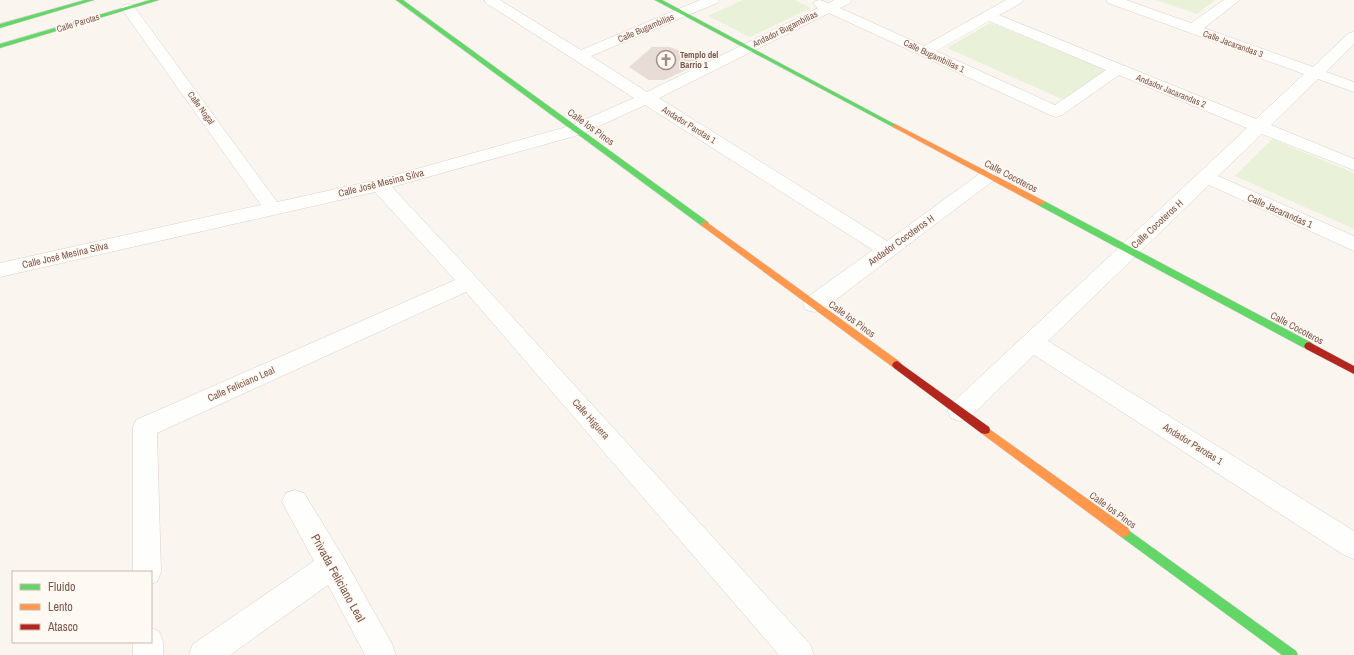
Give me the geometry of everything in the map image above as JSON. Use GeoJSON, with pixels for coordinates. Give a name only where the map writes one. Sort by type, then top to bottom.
{"type":"FeatureCollection","features":[{"type":"Feature","properties":{"kind":"street","name":"Calle Parotas"},"geometry":{"type":"LineString","coordinates":[[0,26],[91,0]]}},
{"type":"Feature","properties":{"kind":"street","name":"Calle Parotas"},"geometry":{"type":"LineString","coordinates":[[0,46],[156,0]]}},
{"type":"Feature","properties":{"kind":"street","name":"Calle los Pinos"},"geometry":{"type":"LineString","coordinates":[[398,0],[1292,655]]}},
{"type":"Feature","properties":{"kind":"street","name":"Andador Parotas 1"},"geometry":{"type":"LineString","coordinates":[[491,0],[887,250]]}},
{"type":"Feature","properties":{"kind":"street","name":"Calle Cocoteros"},"geometry":{"type":"LineString","coordinates":[[658,0],[1354,370]]}},
{"type":"Feature","properties":{"kind":"street","name":"Calle Bugambilias"},"geometry":{"type":"LineString","coordinates":[[579,56],[712,0]]}},
{"type":"Feature","properties":{"kind":"street","name":"Calle Bugambilias 1"},"geometry":{"type":"LineString","coordinates":[[812,0],[1056,112],[1117,69]]}},
{"type":"Feature","properties":{"kind":"street","name":"Andador Bugambilias"},"geometry":{"type":"LineString","coordinates":[[746,48],[845,0]]}},
{"type":"Feature","properties":{"kind":"street"},"geometry":{"type":"LineString","coordinates":[[924,52],[1016,0]]}},
{"type":"Feature","properties":{"kind":"street","name":"Calle Jacarandas 3"},"geometry":{"type":"LineString","coordinates":[[1113,0],[1354,87]]}},
{"type":"Feature","properties":{"kind":"street"},"geometry":{"type":"LineString","coordinates":[[1193,29],[1233,0]]}},
{"type":"Feature","properties":{"kind":"street","name":"Calle Nogal"},"geometry":{"type":"LineString","coordinates":[[128,8],[273,209]]}},
{"type":"Feature","properties":{"kind":"street","name":"Andador Jacarandas 2"},"geometry":{"type":"LineString","coordinates":[[988,16],[1354,165]]}},
{"type":"Feature","properties":{"kind":"street","name":"Calle Cocoteros H"},"geometry":{"type":"LineString","coordinates":[[960,411],[1354,36]]}},
{"type":"Feature","properties":{"kind":"street","name":"Calle José Mesina Silva"},"geometry":{"type":"LineString","coordinates":[[0,270],[379,185],[576,130],[647,98],[746,48]]}},
{"type":"Feature","properties":{"kind":"street","name":"Andador Cocoteros H"},"geometry":{"type":"LineString","coordinates":[[814,304],[988,176]]}},
{"type":"Feature","properties":{"kind":"street","name":"Calle Jacarandas 1"},"geometry":{"type":"LineString","coordinates":[[1206,177],[1354,244]]}},
{"type":"Feature","properties":{"kind":"street","name":"Calle Higuera"},"geometry":{"type":"LineString","coordinates":[[379,185],[469,282],[800,655]]}},
{"type":"Feature","properties":{"kind":"street","name":"Calle Feliciano Leal"},"geometry":{"type":"LineString","coordinates":[[146,571],[144,427],[469,282]]}},
{"type":"Feature","properties":{"kind":"street","name":"Andador Parotas 1"},"geometry":{"type":"LineString","coordinates":[[1032,342],[1354,546]]}},
{"type":"Feature","properties":{"kind":"street","name":"Privada Feliciano Leal"},"geometry":{"type":"LineString","coordinates":[[295,502],[332,565],[381,655]]}},
{"type":"Feature","properties":{"kind":"street"},"geometry":{"type":"LineString","coordinates":[[204,655],[332,565]]}},
{"type":"Feature","properties":{"kind":"street"},"geometry":{"type":"LineString","coordinates":[[148,643],[148,655]]}},
{"type":"Feature","properties":{"kind":"green space"},"geometry":{"type":"Polygon","coordinates":[[[743,0],[795,0],[811,8],[750,37],[708,16],[743,0]]]}},
{"type":"Feature","properties":{"kind":"green space"},"geometry":{"type":"Polygon","coordinates":[[[1156,0],[1215,0],[1197,14],[1156,0]]]}},
{"type":"Feature","properties":{"kind":"green space"},"geometry":{"type":"Polygon","coordinates":[[[990,23],[1106,70],[1064,100],[947,48],[990,23]]]}},
{"type":"Feature","properties":{"kind":"green space"},"geometry":{"type":"Polygon","coordinates":[[[1272,139],[1354,173],[1354,229],[1235,176],[1272,139]]]}},
{"type":"Feature","properties":{"kind":"building","name":"Templo del Barrio 1"},"geometry":{"type":"Polygon","coordinates":[[[652,47],[670,47],[693,56],[697,65],[664,80],[649,80],[629,67],[652,47]]]}},
{"type":"Feature","properties":{"kind":"traffic: fast"},"geometry":{"type":"LineString","coordinates":[[0,26],[91,0]]}},
{"type":"Feature","properties":{"kind":"traffic: fast"},"geometry":{"type":"LineString","coordinates":[[0,46],[156,0]]}},
{"type":"Feature","properties":{"kind":"traffic: fast"},"geometry":{"type":"LineString","coordinates":[[399,0],[705,224]]}},
{"type":"Feature","properties":{"kind":"traffic: fast"},"geometry":{"type":"LineString","coordinates":[[658,0],[895,126]]}},
{"type":"Feature","properties":{"kind":"traffic: fast"},"geometry":{"type":"LineString","coordinates":[[1041,203],[1309,346]]}},
{"type":"Feature","properties":{"kind":"traffic: fast"},"geometry":{"type":"LineString","coordinates":[[1124,532],[1292,655]]}},
{"type":"Feature","properties":{"kind":"traffic: slow"},"geometry":{"type":"LineString","coordinates":[[895,126],[1041,203]]}},
{"type":"Feature","properties":{"kind":"traffic: slow"},"geometry":{"type":"LineString","coordinates":[[705,224],[897,365]]}},
{"type":"Feature","properties":{"kind":"traffic: slow"},"geometry":{"type":"LineString","coordinates":[[985,430],[1124,532]]}},
{"type":"Feature","properties":{"kind":"traffic: jam"},"geometry":{"type":"LineString","coordinates":[[1309,346],[1354,370]]}},
{"type":"Feature","properties":{"kind":"traffic: jam"},"geometry":{"type":"LineString","coordinates":[[897,365],[985,430]]}},
{"type":"Feature","properties":{"kind":"place","name":"Templo del Barrio 1"},"geometry":{"type":"Point","coordinates":[666,60]}}]}
